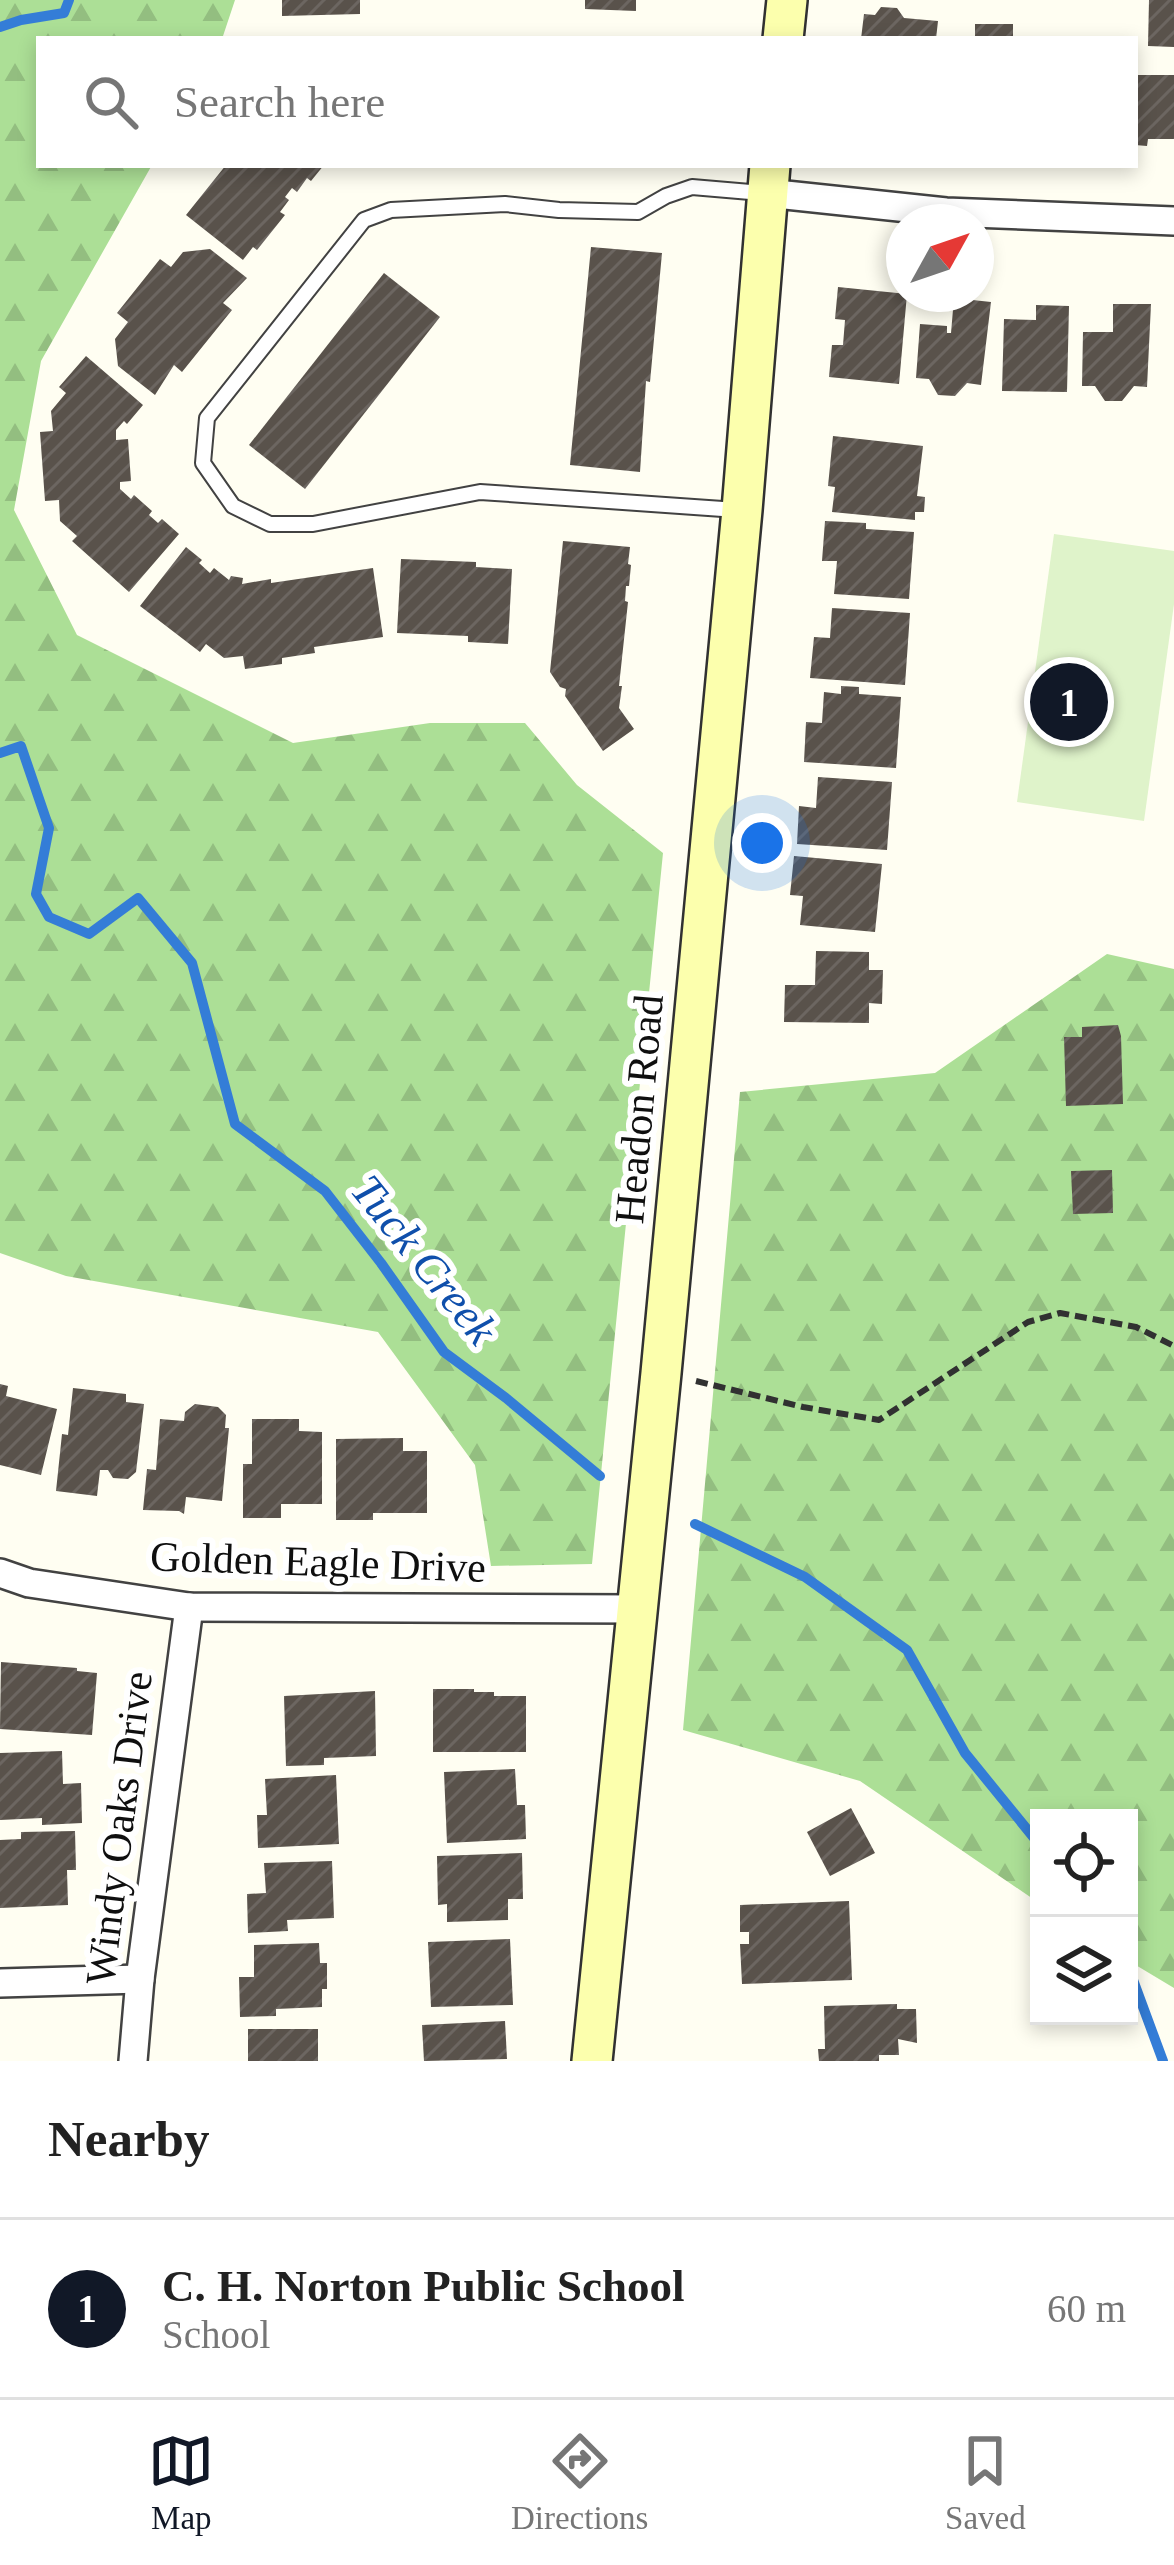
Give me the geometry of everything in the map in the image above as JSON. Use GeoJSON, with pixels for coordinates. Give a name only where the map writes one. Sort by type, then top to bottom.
{"type":"FeatureCollection","features":[{"type":"Feature","properties":{"kind":"street"},"geometry":{"type":"LineString","coordinates":[[783,36],[787,0]]}},
{"type":"Feature","properties":{"kind":"street"},"geometry":{"type":"LineString","coordinates":[[769,179],[946,212],[1174,221]]}},
{"type":"Feature","properties":{"kind":"street","name":"Headon Road"},"geometry":{"type":"LineString","coordinates":[[592,2061],[661,1373],[769,179]]}},
{"type":"Feature","properties":{"kind":"street","name":"Golden Eagle Drive"},"geometry":{"type":"LineString","coordinates":[[0,1573],[29,1583],[189,1607],[636,1609]]}},
{"type":"Feature","properties":{"kind":"street","name":"Windy Oaks Drive"},"geometry":{"type":"LineString","coordinates":[[133,2061],[189,1607]]}},
{"type":"Feature","properties":{"kind":"street"},"geometry":{"type":"LineString","coordinates":[[0,1983],[140,1979]]}},
{"type":"Feature","properties":{"kind":"lane"},"geometry":{"type":"LineString","coordinates":[[742,510],[480,491],[313,524],[270,524],[233,506],[203,463],[207,418],[364,220],[392,210],[505,204],[638,212],[692,187],[769,179]]}},
{"type":"Feature","properties":{"kind":"path"},"geometry":{"type":"LineString","coordinates":[[661,1373],[880,1420],[1028,1322],[1060,1313],[1136,1327],[1174,1346]]}},
{"type":"Feature","properties":{"kind":"green space"},"geometry":{"type":"Polygon","coordinates":[[[0,0],[235,0],[223,36],[36,36],[36,168],[150,168],[41,361],[14,510],[77,635],[293,743],[430,723],[525,723],[577,785],[663,853],[592,1564],[491,1566],[475,1465],[378,1332],[66,1276],[0,1253],[0,0]]]}},
{"type":"Feature","properties":{"kind":"green space"},"geometry":{"type":"Polygon","coordinates":[[[1054,534],[1174,551],[1174,604],[1144,821],[1017,802],[1054,534]]]}},
{"type":"Feature","properties":{"kind":"green space"},"geometry":{"type":"Polygon","coordinates":[[[1107,954],[1174,969],[1174,1988],[1138,1966],[1138,1809],[1030,1809],[1030,1897],[860,1781],[683,1730],[740,1092],[935,1073],[1107,954]]]}},
{"type":"Feature","properties":{"kind":"building"},"geometry":{"type":"Polygon","coordinates":[[[282,0],[360,0],[360,14],[282,16],[282,0]]]}},
{"type":"Feature","properties":{"kind":"building"},"geometry":{"type":"Polygon","coordinates":[[[585,0],[636,0],[636,11],[585,9],[585,0]]]}},
{"type":"Feature","properties":{"kind":"building"},"geometry":{"type":"Polygon","coordinates":[[[1149,0],[1174,0],[1174,47],[1148,46],[1149,0]]]}},
{"type":"Feature","properties":{"kind":"building"},"geometry":{"type":"Polygon","coordinates":[[[881,7],[897,8],[904,18],[938,21],[936,36],[861,36],[864,14],[875,15],[881,7]]]}},
{"type":"Feature","properties":{"kind":"building"},"geometry":{"type":"Polygon","coordinates":[[[975,24],[1013,24],[1013,36],[975,36],[975,24]]]}},
{"type":"Feature","properties":{"kind":"building"},"geometry":{"type":"Polygon","coordinates":[[[1138,75],[1174,75],[1174,139],[1148,139],[1147,146],[1138,145],[1138,75]]]}},
{"type":"Feature","properties":{"kind":"building"},"geometry":{"type":"Polygon","coordinates":[[[224,168],[322,168],[297,192],[292,188],[280,212],[285,215],[243,260],[186,215],[224,168]]]}},
{"type":"Feature","properties":{"kind":"building"},"geometry":{"type":"Polygon","coordinates":[[[591,247],[662,253],[640,472],[570,465],[591,247]]]}},
{"type":"Feature","properties":{"kind":"building"},"geometry":{"type":"Polygon","coordinates":[[[210,249],[247,278],[223,303],[232,310],[182,372],[174,365],[155,395],[118,366],[115,339],[128,322],[117,313],[160,259],[171,267],[183,252],[210,249]]]}},
{"type":"Feature","properties":{"kind":"building"},"geometry":{"type":"Polygon","coordinates":[[[384,273],[440,317],[305,489],[249,445],[384,273]]]}},
{"type":"Feature","properties":{"kind":"building"},"geometry":{"type":"Polygon","coordinates":[[[838,287],[886,292],[886,312],[905,312],[899,384],[829,377],[832,345],[843,345],[845,320],[835,319],[838,287]]]}},
{"type":"Feature","properties":{"kind":"building"},"geometry":{"type":"Polygon","coordinates":[[[1113,304],[1151,304],[1147,387],[1134,386],[1122,401],[1105,401],[1095,386],[1082,386],[1083,332],[1113,332],[1113,304]]]}},
{"type":"Feature","properties":{"kind":"building"},"geometry":{"type":"Polygon","coordinates":[[[1036,305],[1069,306],[1067,392],[1002,391],[1004,319],[1036,320],[1036,305]]]}},
{"type":"Feature","properties":{"kind":"building"},"geometry":{"type":"Polygon","coordinates":[[[953,312],[990,312],[981,385],[967,383],[955,396],[938,395],[929,379],[916,378],[920,324],[947,326],[951,333],[953,312]]]}},
{"type":"Feature","properties":{"kind":"building"},"geometry":{"type":"Polygon","coordinates":[[[86,356],[143,405],[116,430],[116,440],[128,439],[131,481],[120,482],[120,489],[152,511],[149,515],[158,523],[162,519],[179,534],[129,592],[72,541],[77,536],[60,521],[59,500],[45,501],[40,432],[53,431],[51,411],[66,393],[59,387],[86,356]]]}},
{"type":"Feature","properties":{"kind":"building"},"geometry":{"type":"Polygon","coordinates":[[[833,436],[923,446],[917,496],[925,497],[924,512],[915,512],[915,520],[832,512],[835,487],[828,486],[833,436]]]}},
{"type":"Feature","properties":{"kind":"building"},"geometry":{"type":"Polygon","coordinates":[[[825,521],[914,532],[909,599],[834,594],[837,561],[822,561],[825,521]]]}},
{"type":"Feature","properties":{"kind":"building"},"geometry":{"type":"Polygon","coordinates":[[[563,541],[630,547],[619,708],[634,729],[603,751],[565,696],[566,689],[550,672],[563,541]]]}},
{"type":"Feature","properties":{"kind":"building"},"geometry":{"type":"Polygon","coordinates":[[[186,547],[210,573],[214,568],[229,580],[231,576],[243,578],[242,584],[373,568],[383,637],[314,647],[315,653],[282,658],[282,664],[245,669],[243,656],[224,658],[206,644],[200,652],[140,606],[186,547]]]}},
{"type":"Feature","properties":{"kind":"building"},"geometry":{"type":"Polygon","coordinates":[[[401,559],[476,562],[476,567],[512,569],[508,644],[468,642],[468,636],[397,633],[401,559]]]}},
{"type":"Feature","properties":{"kind":"building"},"geometry":{"type":"Polygon","coordinates":[[[832,608],[910,613],[905,685],[810,678],[814,637],[830,638],[832,608]]]}},
{"type":"Feature","properties":{"kind":"building"},"geometry":{"type":"Polygon","coordinates":[[[841,686],[859,687],[859,694],[901,697],[896,768],[804,762],[806,722],[822,723],[824,692],[841,694],[841,686]]]}},
{"type":"Feature","properties":{"kind":"building"},"geometry":{"type":"Polygon","coordinates":[[[818,777],[892,782],[887,850],[797,844],[799,806],[816,808],[818,777]]]}},
{"type":"Feature","properties":{"kind":"building"},"geometry":{"type":"Polygon","coordinates":[[[794,856],[882,864],[875,932],[800,925],[803,896],[790,895],[794,856]]]}},
{"type":"Feature","properties":{"kind":"building"},"geometry":{"type":"Polygon","coordinates":[[[816,951],[869,952],[869,970],[883,970],[882,1004],[869,1003],[869,1023],[784,1022],[785,985],[815,985],[816,951]]]}},
{"type":"Feature","properties":{"kind":"building"},"geometry":{"type":"Polygon","coordinates":[[[1118,1025],[1123,1104],[1066,1106],[1064,1037],[1082,1037],[1082,1027],[1118,1025]]]}},
{"type":"Feature","properties":{"kind":"building"},"geometry":{"type":"Polygon","coordinates":[[[1112,1170],[1113,1213],[1073,1214],[1071,1171],[1112,1170]]]}},
{"type":"Feature","properties":{"kind":"building"},"geometry":{"type":"Polygon","coordinates":[[[0,1384],[8,1386],[6,1396],[57,1409],[41,1475],[0,1465],[0,1384]]]}},
{"type":"Feature","properties":{"kind":"building"},"geometry":{"type":"Polygon","coordinates":[[[73,1388],[126,1394],[126,1402],[144,1404],[136,1472],[128,1479],[113,1478],[108,1470],[100,1470],[97,1496],[56,1491],[73,1388]]]}},
{"type":"Feature","properties":{"kind":"building"},"geometry":{"type":"Polygon","coordinates":[[[195,1404],[218,1407],[226,1415],[225,1428],[229,1428],[222,1501],[186,1497],[184,1514],[143,1510],[147,1469],[156,1470],[160,1419],[184,1421],[185,1412],[195,1404]]]}},
{"type":"Feature","properties":{"kind":"building"},"geometry":{"type":"Polygon","coordinates":[[[252,1419],[299,1419],[299,1431],[322,1432],[322,1504],[281,1504],[281,1518],[243,1518],[243,1464],[252,1464],[252,1419]]]}},
{"type":"Feature","properties":{"kind":"building"},"geometry":{"type":"Polygon","coordinates":[[[403,1438],[403,1451],[427,1451],[427,1513],[373,1513],[373,1520],[336,1520],[336,1439],[403,1438]]]}},
{"type":"Feature","properties":{"kind":"building"},"geometry":{"type":"Polygon","coordinates":[[[1,1662],[97,1673],[92,1735],[0,1729],[1,1662]]]}},
{"type":"Feature","properties":{"kind":"building"},"geometry":{"type":"Polygon","coordinates":[[[433,1689],[526,1696],[526,1752],[433,1752],[433,1689]]]}},
{"type":"Feature","properties":{"kind":"building"},"geometry":{"type":"Polygon","coordinates":[[[375,1691],[376,1756],[324,1758],[324,1765],[286,1766],[284,1696],[375,1691]]]}},
{"type":"Feature","properties":{"kind":"building"},"geometry":{"type":"Polygon","coordinates":[[[62,1751],[63,1784],[81,1783],[82,1823],[0,1820],[0,1753],[62,1751]]]}},
{"type":"Feature","properties":{"kind":"building"},"geometry":{"type":"Polygon","coordinates":[[[515,1769],[517,1805],[525,1805],[526,1839],[447,1843],[444,1772],[515,1769]]]}},
{"type":"Feature","properties":{"kind":"building"},"geometry":{"type":"Polygon","coordinates":[[[336,1775],[339,1844],[258,1848],[257,1815],[267,1815],[265,1779],[336,1775]]]}},
{"type":"Feature","properties":{"kind":"building"},"geometry":{"type":"Polygon","coordinates":[[[851,1808],[875,1853],[830,1876],[807,1832],[851,1808]]]}},
{"type":"Feature","properties":{"kind":"building"},"geometry":{"type":"Polygon","coordinates":[[[75,1831],[76,1870],[67,1870],[68,1905],[0,1908],[0,1840],[21,1839],[21,1832],[75,1831]]]}},
{"type":"Feature","properties":{"kind":"building"},"geometry":{"type":"Polygon","coordinates":[[[522,1853],[523,1899],[508,1899],[508,1920],[447,1922],[447,1904],[438,1905],[437,1856],[522,1853]]]}},
{"type":"Feature","properties":{"kind":"building"},"geometry":{"type":"Polygon","coordinates":[[[332,1861],[334,1918],[287,1920],[288,1931],[248,1933],[247,1894],[266,1893],[264,1863],[332,1861]]]}},
{"type":"Feature","properties":{"kind":"building"},"geometry":{"type":"Polygon","coordinates":[[[849,1901],[852,1980],[742,1984],[740,1944],[749,1944],[749,1932],[740,1932],[740,1905],[849,1901]]]}},
{"type":"Feature","properties":{"kind":"building"},"geometry":{"type":"Polygon","coordinates":[[[510,1939],[513,2005],[431,2007],[428,1942],[510,1939]]]}},
{"type":"Feature","properties":{"kind":"building"},"geometry":{"type":"Polygon","coordinates":[[[319,1943],[320,1963],[327,1963],[322,2007],[240,2017],[239,1977],[254,1977],[254,1945],[319,1943]]]}},
{"type":"Feature","properties":{"kind":"building"},"geometry":{"type":"Polygon","coordinates":[[[897,2004],[897,2009],[916,2009],[917,2043],[898,2039],[899,2055],[879,2055],[879,2061],[819,2061],[818,2049],[825,2049],[824,2006],[897,2004]]]}},
{"type":"Feature","properties":{"kind":"building"},"geometry":{"type":"Polygon","coordinates":[[[505,2021],[507,2059],[424,2061],[422,2025],[505,2021]]]}},
{"type":"Feature","properties":{"kind":"building"},"geometry":{"type":"Polygon","coordinates":[[[248,2029],[318,2029],[318,2061],[248,2061],[248,2029]]]}},
{"type":"Feature","properties":{"kind":"waterway","name":"Tuck Creek"},"geometry":{"type":"LineString","coordinates":[[0,27],[64,13],[69,0]]}},
{"type":"Feature","properties":{"kind":"waterway","name":"Tuck Creek"},"geometry":{"type":"LineString","coordinates":[[0,753],[21,746],[49,828],[36,894],[49,917],[89,934],[138,898],[192,963],[235,1124],[325,1191],[444,1352],[600,1476]]}},
{"type":"Feature","properties":{"kind":"waterway","name":"Tuck Creek"},"geometry":{"type":"LineString","coordinates":[[695,1524],[805,1577],[907,1650],[965,1753],[1030,1833]]}},
{"type":"Feature","properties":{"kind":"waterway","name":"Tuck Creek"},"geometry":{"type":"LineString","coordinates":[[1138,1993],[1163,2061]]}},
{"type":"Feature","properties":{"kind":"place","name":"C. H. Norton Public School"},"geometry":{"type":"Point","coordinates":[1069,702]}}]}
